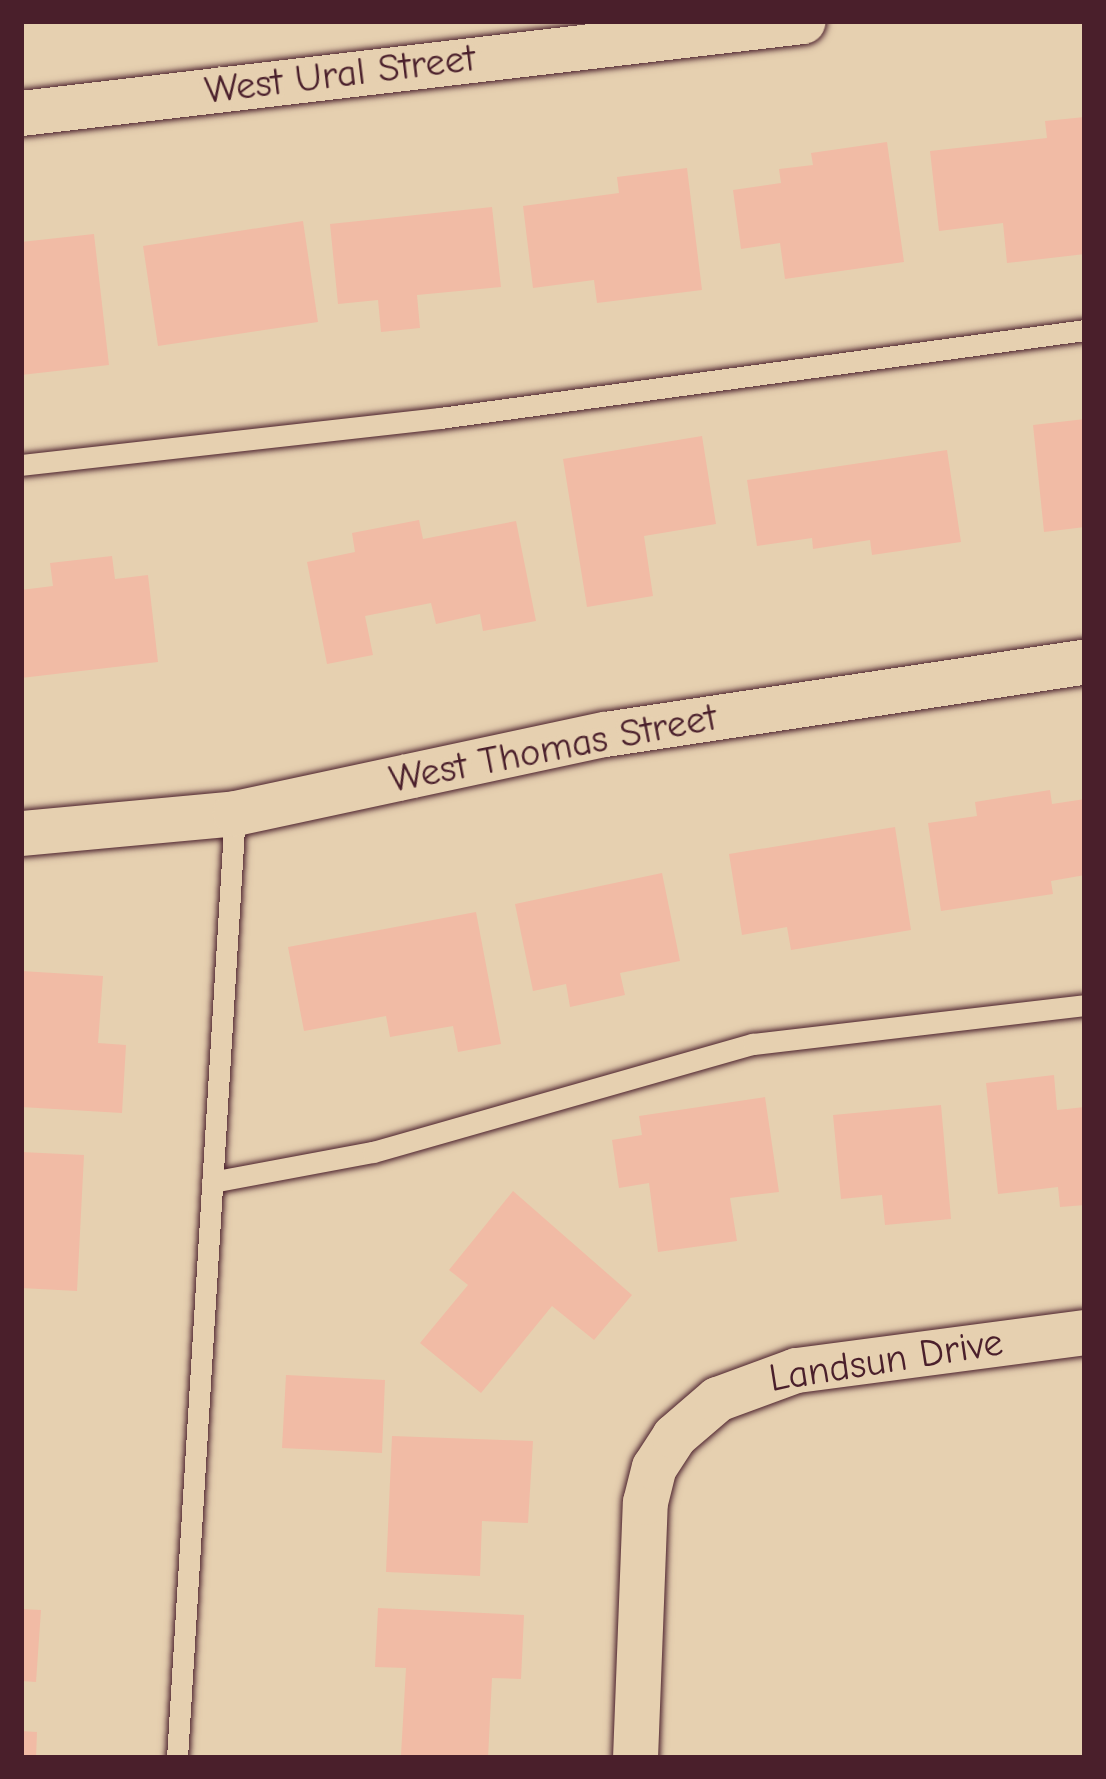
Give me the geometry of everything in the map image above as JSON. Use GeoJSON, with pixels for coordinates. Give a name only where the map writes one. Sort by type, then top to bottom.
{"type":"FeatureCollection","features":[{"type":"Feature","properties":{"kind":"street","name":"West Ural Street"},"geometry":{"type":"LineString","coordinates":[[21,113],[802,21]]}},
{"type":"Feature","properties":{"kind":"street","name":"West Thomas Street"},"geometry":{"type":"LineString","coordinates":[[21,833],[235,813],[605,734],[1085,661]]}},
{"type":"Feature","properties":{"kind":"street","name":"Landsun Drive"},"geometry":{"type":"LineString","coordinates":[[635,1758],[645,1502],[654,1467],[674,1436],[717,1399],[796,1370],[1085,1332]]}},
{"type":"Feature","properties":{"kind":"lane"},"geometry":{"type":"LineString","coordinates":[[21,465],[440,418],[1085,330]]}},
{"type":"Feature","properties":{"kind":"lane"},"geometry":{"type":"LineString","coordinates":[[177,1758],[235,813]]}},
{"type":"Feature","properties":{"kind":"lane"},"geometry":{"type":"LineString","coordinates":[[212,1182],[373,1151],[753,1044],[1085,1005]]}},
{"type":"Feature","properties":{"kind":"building"},"geometry":{"type":"Polygon","coordinates":[[[1085,117],[1085,254],[1007,263],[1003,223],[939,231],[930,151],[1047,138],[1045,121],[1085,117]]]}},
{"type":"Feature","properties":{"kind":"building"},"geometry":{"type":"Polygon","coordinates":[[[887,142],[904,262],[785,279],[780,243],[741,249],[733,190],[781,183],[779,169],[813,165],[811,153],[887,142]]]}},
{"type":"Feature","properties":{"kind":"building"},"geometry":{"type":"Polygon","coordinates":[[[687,168],[702,290],[597,303],[594,280],[533,288],[523,206],[619,193],[617,177],[687,168]]]}},
{"type":"Feature","properties":{"kind":"building"},"geometry":{"type":"Polygon","coordinates":[[[492,207],[501,287],[417,295],[420,328],[381,332],[378,300],[338,304],[330,224],[492,207]]]}},
{"type":"Feature","properties":{"kind":"building"},"geometry":{"type":"Polygon","coordinates":[[[303,221],[318,322],[158,346],[143,246],[303,221]]]}},
{"type":"Feature","properties":{"kind":"building"},"geometry":{"type":"Polygon","coordinates":[[[94,234],[109,365],[21,375],[21,242],[94,234]]]}},
{"type":"Feature","properties":{"kind":"building"},"geometry":{"type":"Polygon","coordinates":[[[1085,419],[1085,527],[1044,532],[1033,425],[1085,419]]]}},
{"type":"Feature","properties":{"kind":"building"},"geometry":{"type":"Polygon","coordinates":[[[702,436],[716,524],[644,536],[653,596],[587,607],[563,459],[702,436]]]}},
{"type":"Feature","properties":{"kind":"building"},"geometry":{"type":"Polygon","coordinates":[[[947,450],[961,542],[872,555],[870,540],[813,549],[812,538],[757,546],[747,480],[947,450]]]}},
{"type":"Feature","properties":{"kind":"building"},"geometry":{"type":"Polygon","coordinates":[[[419,520],[423,539],[516,521],[536,621],[483,631],[480,614],[436,624],[431,603],[365,616],[373,655],[327,664],[307,562],[355,552],[352,533],[419,520]]]}},
{"type":"Feature","properties":{"kind":"building"},"geometry":{"type":"Polygon","coordinates":[[[112,556],[115,579],[148,575],[158,662],[21,678],[21,590],[53,586],[50,563],[112,556]]]}},
{"type":"Feature","properties":{"kind":"building"},"geometry":{"type":"Polygon","coordinates":[[[1050,790],[1052,804],[1085,799],[1085,875],[1051,881],[1053,894],[941,911],[928,823],[977,816],[975,802],[1050,790]]]}},
{"type":"Feature","properties":{"kind":"building"},"geometry":{"type":"Polygon","coordinates":[[[895,827],[911,930],[791,950],[787,927],[742,935],[729,854],[895,827]]]}},
{"type":"Feature","properties":{"kind":"building"},"geometry":{"type":"Polygon","coordinates":[[[662,873],[680,961],[620,973],[625,995],[570,1007],[566,984],[533,991],[515,904],[662,873]]]}},
{"type":"Feature","properties":{"kind":"building"},"geometry":{"type":"Polygon","coordinates":[[[476,912],[501,1044],[458,1052],[453,1026],[390,1037],[386,1016],[304,1031],[288,947],[476,912]]]}},
{"type":"Feature","properties":{"kind":"building"},"geometry":{"type":"Polygon","coordinates":[[[21,971],[103,976],[98,1043],[126,1045],[122,1113],[21,1107],[21,971]]]}},
{"type":"Feature","properties":{"kind":"building"},"geometry":{"type":"Polygon","coordinates":[[[1054,1075],[1057,1110],[1085,1107],[1085,1205],[1060,1207],[1058,1187],[998,1194],[986,1083],[1054,1075]]]}},
{"type":"Feature","properties":{"kind":"building"},"geometry":{"type":"Polygon","coordinates":[[[765,1097],[779,1192],[730,1198],[737,1241],[658,1252],[649,1183],[619,1188],[612,1140],[642,1135],[639,1116],[765,1097]]]}},
{"type":"Feature","properties":{"kind":"building"},"geometry":{"type":"Polygon","coordinates":[[[941,1105],[951,1219],[885,1225],[882,1195],[841,1199],[833,1115],[941,1105]]]}},
{"type":"Feature","properties":{"kind":"building"},"geometry":{"type":"Polygon","coordinates":[[[21,1152],[84,1155],[77,1291],[21,1288],[21,1152]]]}},
{"type":"Feature","properties":{"kind":"building"},"geometry":{"type":"Polygon","coordinates":[[[513,1191],[632,1295],[594,1340],[552,1306],[481,1393],[420,1343],[468,1285],[449,1270],[513,1191]]]}},
{"type":"Feature","properties":{"kind":"building"},"geometry":{"type":"Polygon","coordinates":[[[286,1375],[385,1380],[382,1453],[282,1448],[286,1375]]]}},
{"type":"Feature","properties":{"kind":"building"},"geometry":{"type":"Polygon","coordinates":[[[392,1436],[533,1441],[528,1523],[482,1521],[480,1576],[386,1572],[392,1436]]]}},
{"type":"Feature","properties":{"kind":"building"},"geometry":{"type":"Polygon","coordinates":[[[378,1608],[524,1615],[521,1679],[492,1678],[488,1758],[401,1755],[406,1668],[375,1667],[378,1608]]]}},
{"type":"Feature","properties":{"kind":"building"},"geometry":{"type":"Polygon","coordinates":[[[21,1609],[41,1610],[36,1682],[21,1681],[21,1609]]]}},
{"type":"Feature","properties":{"kind":"building"},"geometry":{"type":"Polygon","coordinates":[[[21,1731],[37,1732],[36,1758],[21,1758],[21,1731]]]}}]}
